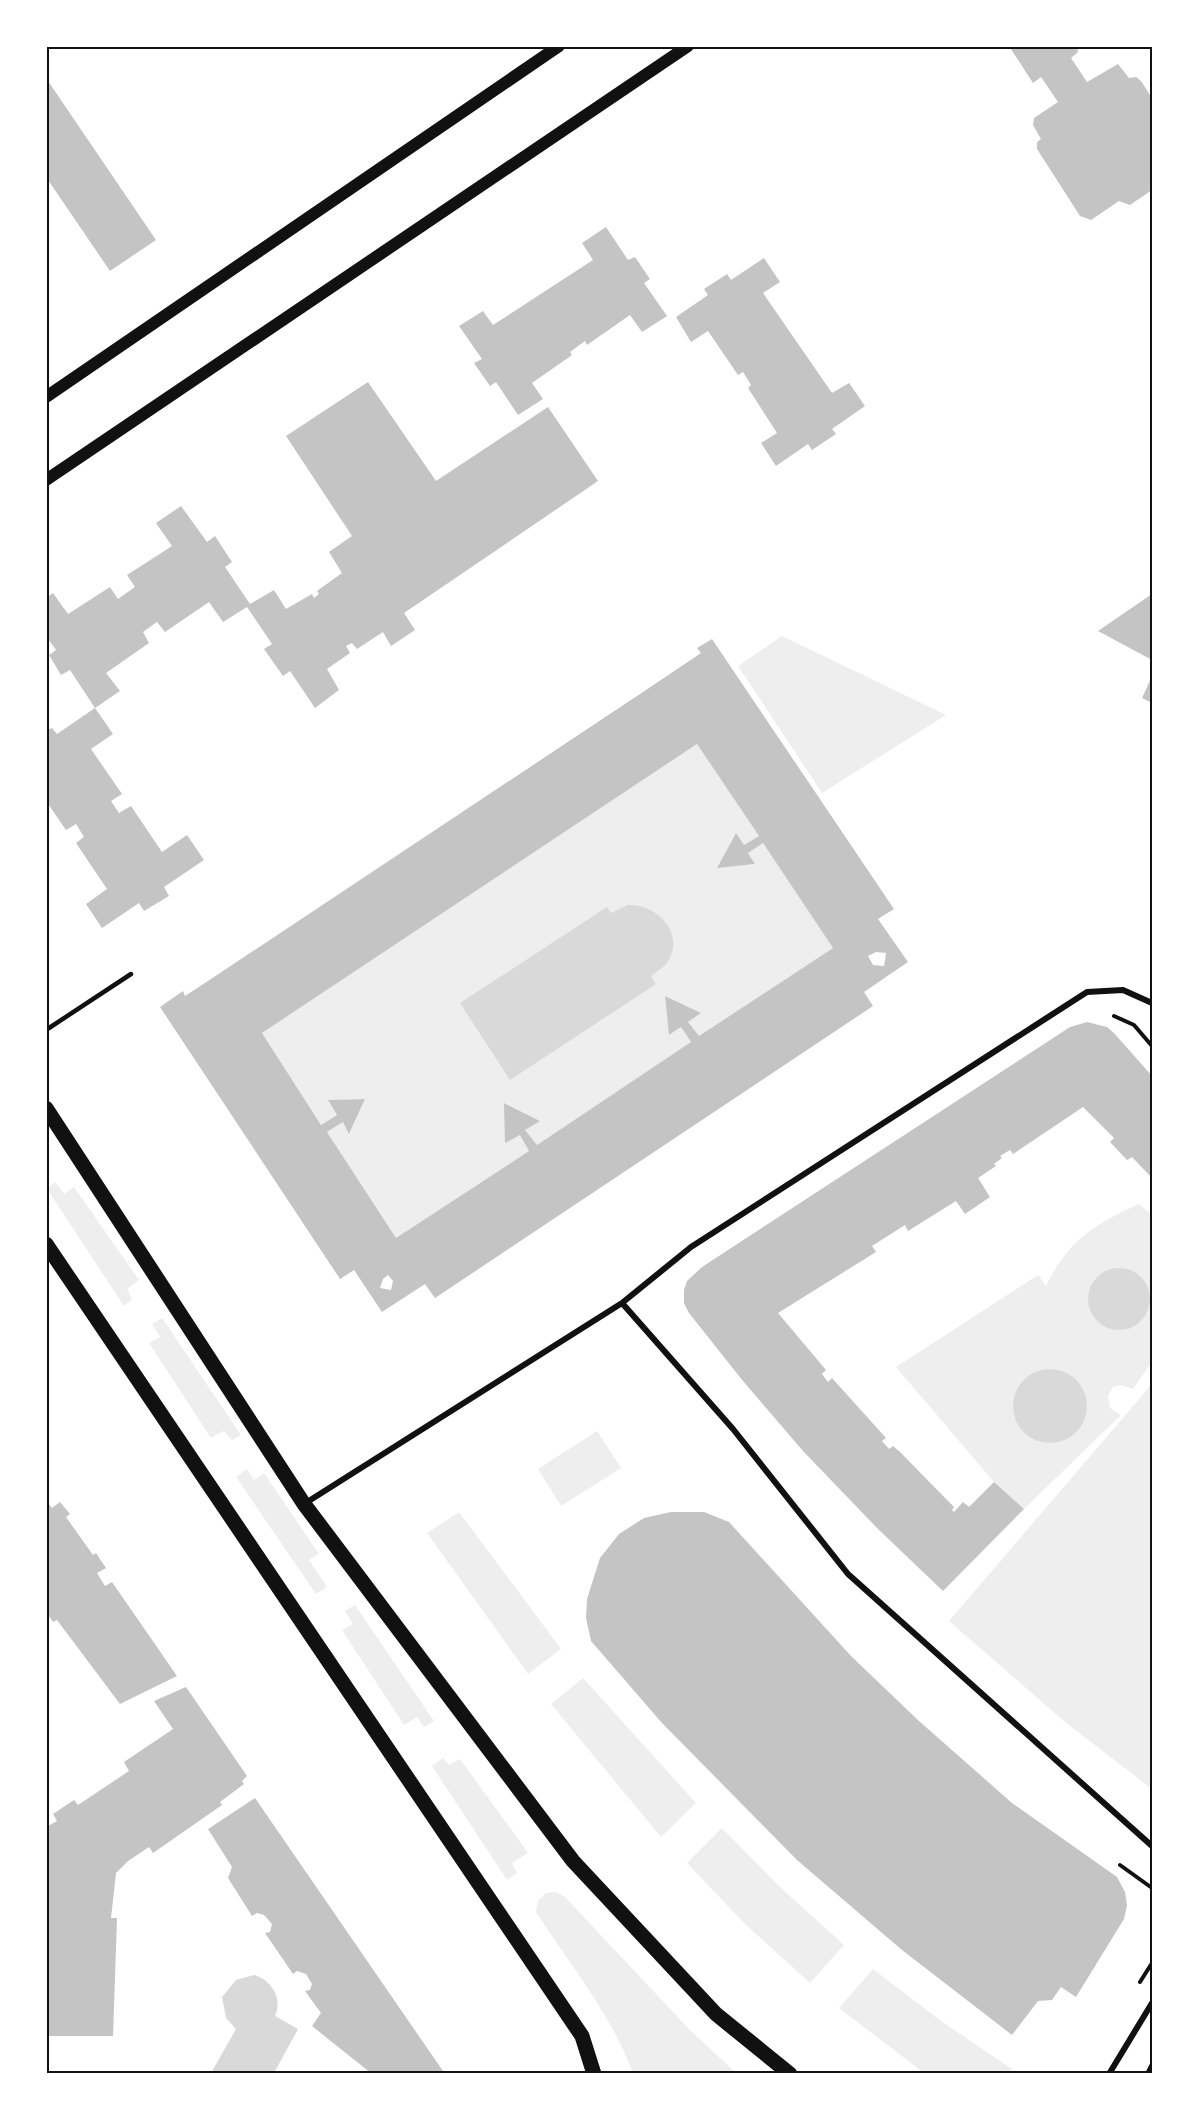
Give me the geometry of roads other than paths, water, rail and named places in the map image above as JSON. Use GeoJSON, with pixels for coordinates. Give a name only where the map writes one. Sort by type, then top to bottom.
{"type":"FeatureCollection","features":[{"type":"Feature","properties":{"kind":"main road"},"geometry":{"type":"LineString","coordinates":[[46,397],[559,46]]}},
{"type":"Feature","properties":{"kind":"main road"},"geometry":{"type":"LineString","coordinates":[[46,480],[688,46]]}},
{"type":"Feature","properties":{"kind":"main road"},"geometry":{"type":"LineString","coordinates":[[46,1108],[303,1504],[573,1861],[716,2014],[790,2073]]}},
{"type":"Feature","properties":{"kind":"main road"},"geometry":{"type":"LineString","coordinates":[[46,1244],[582,2036],[594,2073]]}},
{"type":"Feature","properties":{"kind":"street"},"geometry":{"type":"LineString","coordinates":[[303,1504],[621,1303],[691,1247],[1087,992],[1123,990],[1152,1003]]}},
{"type":"Feature","properties":{"kind":"street"},"geometry":{"type":"LineString","coordinates":[[621,1303],[733,1430],[848,1574],[1152,1846]]}},
{"type":"Feature","properties":{"kind":"street"},"geometry":{"type":"LineString","coordinates":[[1109,2073],[1152,2003]]}},
{"type":"Feature","properties":{"kind":"lane"},"geometry":{"type":"LineString","coordinates":[[46,1030],[131,974]]}}]}
